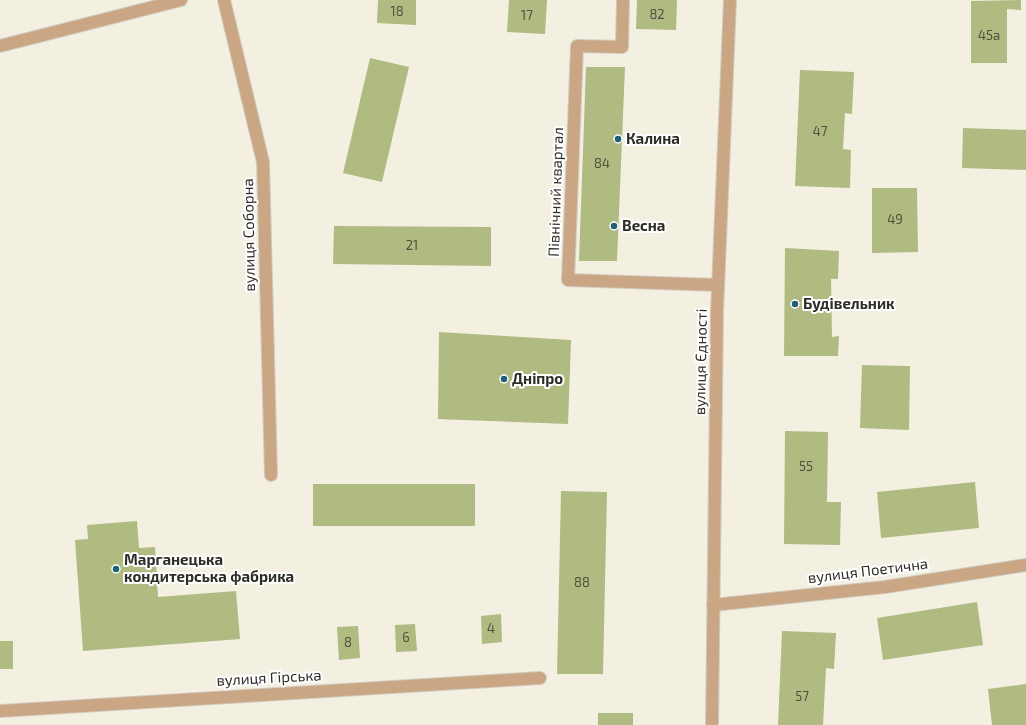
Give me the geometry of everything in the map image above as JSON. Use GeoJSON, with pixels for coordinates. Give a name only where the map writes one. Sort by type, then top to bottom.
{"type":"FeatureCollection","features":[{"type":"Feature","properties":{"kind":"street"},"geometry":{"type":"LineString","coordinates":[[0,46],[181,0]]}},
{"type":"Feature","properties":{"kind":"street","name":"вулиця Соборна"},"geometry":{"type":"LineString","coordinates":[[224,0],[264,162],[271,475]]}},
{"type":"Feature","properties":{"kind":"street","name":"Північний квартал"},"geometry":{"type":"LineString","coordinates":[[623,0],[622,47],[578,46],[568,280],[718,285]]}},
{"type":"Feature","properties":{"kind":"street","name":"вулиця Єдності"},"geometry":{"type":"LineString","coordinates":[[712,725],[718,285],[730,0]]}},
{"type":"Feature","properties":{"kind":"street","name":"вулиця Поетична"},"geometry":{"type":"LineString","coordinates":[[713,605],[885,587],[1026,565]]}},
{"type":"Feature","properties":{"kind":"street","name":"вулиця Гірська"},"geometry":{"type":"LineString","coordinates":[[0,711],[540,678]]}},
{"type":"Feature","properties":{"kind":"building"},"geometry":{"type":"Polygon","coordinates":[[[378,0],[416,0],[416,25],[377,23],[378,0]]]}},
{"type":"Feature","properties":{"kind":"building"},"geometry":{"type":"Polygon","coordinates":[[[509,0],[547,0],[545,34],[507,32],[509,0]]]}},
{"type":"Feature","properties":{"kind":"building"},"geometry":{"type":"Polygon","coordinates":[[[637,0],[677,0],[676,30],[636,29],[637,0]]]}},
{"type":"Feature","properties":{"kind":"building"},"geometry":{"type":"Polygon","coordinates":[[[1021,0],[1021,10],[1007,9],[1007,63],[971,63],[971,1],[1021,0]]]}},
{"type":"Feature","properties":{"kind":"building"},"geometry":{"type":"Polygon","coordinates":[[[370,58],[409,67],[382,182],[343,173],[370,58]]]}},
{"type":"Feature","properties":{"kind":"building"},"geometry":{"type":"Polygon","coordinates":[[[586,67],[625,67],[617,261],[579,261],[586,67]]]}},
{"type":"Feature","properties":{"kind":"building"},"geometry":{"type":"Polygon","coordinates":[[[800,70],[854,72],[852,114],[845,113],[843,149],[851,150],[850,188],[795,186],[800,70]]]}},
{"type":"Feature","properties":{"kind":"building"},"geometry":{"type":"Polygon","coordinates":[[[963,128],[1026,130],[1026,170],[962,168],[963,128]]]}},
{"type":"Feature","properties":{"kind":"building"},"geometry":{"type":"Polygon","coordinates":[[[872,188],[917,188],[918,252],[872,253],[872,188]]]}},
{"type":"Feature","properties":{"kind":"building"},"geometry":{"type":"Polygon","coordinates":[[[334,226],[491,227],[491,266],[333,264],[334,226]]]}},
{"type":"Feature","properties":{"kind":"building"},"geometry":{"type":"Polygon","coordinates":[[[785,248],[839,251],[838,279],[831,279],[832,337],[839,336],[838,356],[784,356],[785,248]]]}},
{"type":"Feature","properties":{"kind":"building","name":"Дніпро"},"geometry":{"type":"Polygon","coordinates":[[[439,332],[571,340],[568,424],[438,419],[439,332]]]}},
{"type":"Feature","properties":{"kind":"building"},"geometry":{"type":"Polygon","coordinates":[[[862,365],[910,366],[909,430],[860,428],[862,365]]]}},
{"type":"Feature","properties":{"kind":"building"},"geometry":{"type":"Polygon","coordinates":[[[785,431],[828,432],[827,502],[841,502],[840,545],[784,544],[785,431]]]}},
{"type":"Feature","properties":{"kind":"building"},"geometry":{"type":"Polygon","coordinates":[[[975,482],[979,528],[881,538],[877,492],[975,482]]]}},
{"type":"Feature","properties":{"kind":"building"},"geometry":{"type":"Polygon","coordinates":[[[313,484],[475,484],[475,526],[313,526],[313,484]]]}},
{"type":"Feature","properties":{"kind":"building"},"geometry":{"type":"Polygon","coordinates":[[[561,491],[607,492],[603,674],[557,674],[561,491]]]}},
{"type":"Feature","properties":{"kind":"building","name":"Марганецька кондитерська фабрика"},"geometry":{"type":"Polygon","coordinates":[[[137,521],[139,548],[155,547],[158,597],[236,591],[240,639],[83,651],[75,540],[88,539],[87,525],[137,521]]]}},
{"type":"Feature","properties":{"kind":"building"},"geometry":{"type":"Polygon","coordinates":[[[977,602],[983,645],[883,660],[877,618],[977,602]]]}},
{"type":"Feature","properties":{"kind":"building"},"geometry":{"type":"Polygon","coordinates":[[[501,614],[502,642],[482,644],[481,616],[501,614]]]}},
{"type":"Feature","properties":{"kind":"building"},"geometry":{"type":"Polygon","coordinates":[[[415,624],[417,651],[396,652],[395,625],[415,624]]]}},
{"type":"Feature","properties":{"kind":"building"},"geometry":{"type":"Polygon","coordinates":[[[358,626],[360,658],[339,660],[337,627],[358,626]]]}},
{"type":"Feature","properties":{"kind":"building"},"geometry":{"type":"Polygon","coordinates":[[[782,631],[836,633],[834,669],[826,668],[823,725],[778,725],[782,631]]]}},
{"type":"Feature","properties":{"kind":"building"},"geometry":{"type":"Polygon","coordinates":[[[0,641],[13,641],[13,669],[0,669],[0,641]]]}},
{"type":"Feature","properties":{"kind":"building"},"geometry":{"type":"Polygon","coordinates":[[[1026,684],[1026,725],[992,725],[988,689],[1026,684]]]}},
{"type":"Feature","properties":{"kind":"building"},"geometry":{"type":"Polygon","coordinates":[[[598,713],[633,713],[633,725],[598,725],[598,713]]]}},
{"type":"Feature","properties":{"kind":"place","name":"Калина"},"geometry":{"type":"Point","coordinates":[618,139]}},
{"type":"Feature","properties":{"kind":"place","name":"Весна"},"geometry":{"type":"Point","coordinates":[614,226]}},
{"type":"Feature","properties":{"kind":"place","name":"Будівельник"},"geometry":{"type":"Point","coordinates":[795,304]}},
{"type":"Feature","properties":{"kind":"place","name":"Дніпро"},"geometry":{"type":"Point","coordinates":[504,379]}},
{"type":"Feature","properties":{"kind":"place","name":"Марганецька кондитерська фабрика"},"geometry":{"type":"Point","coordinates":[116,569]}}]}
